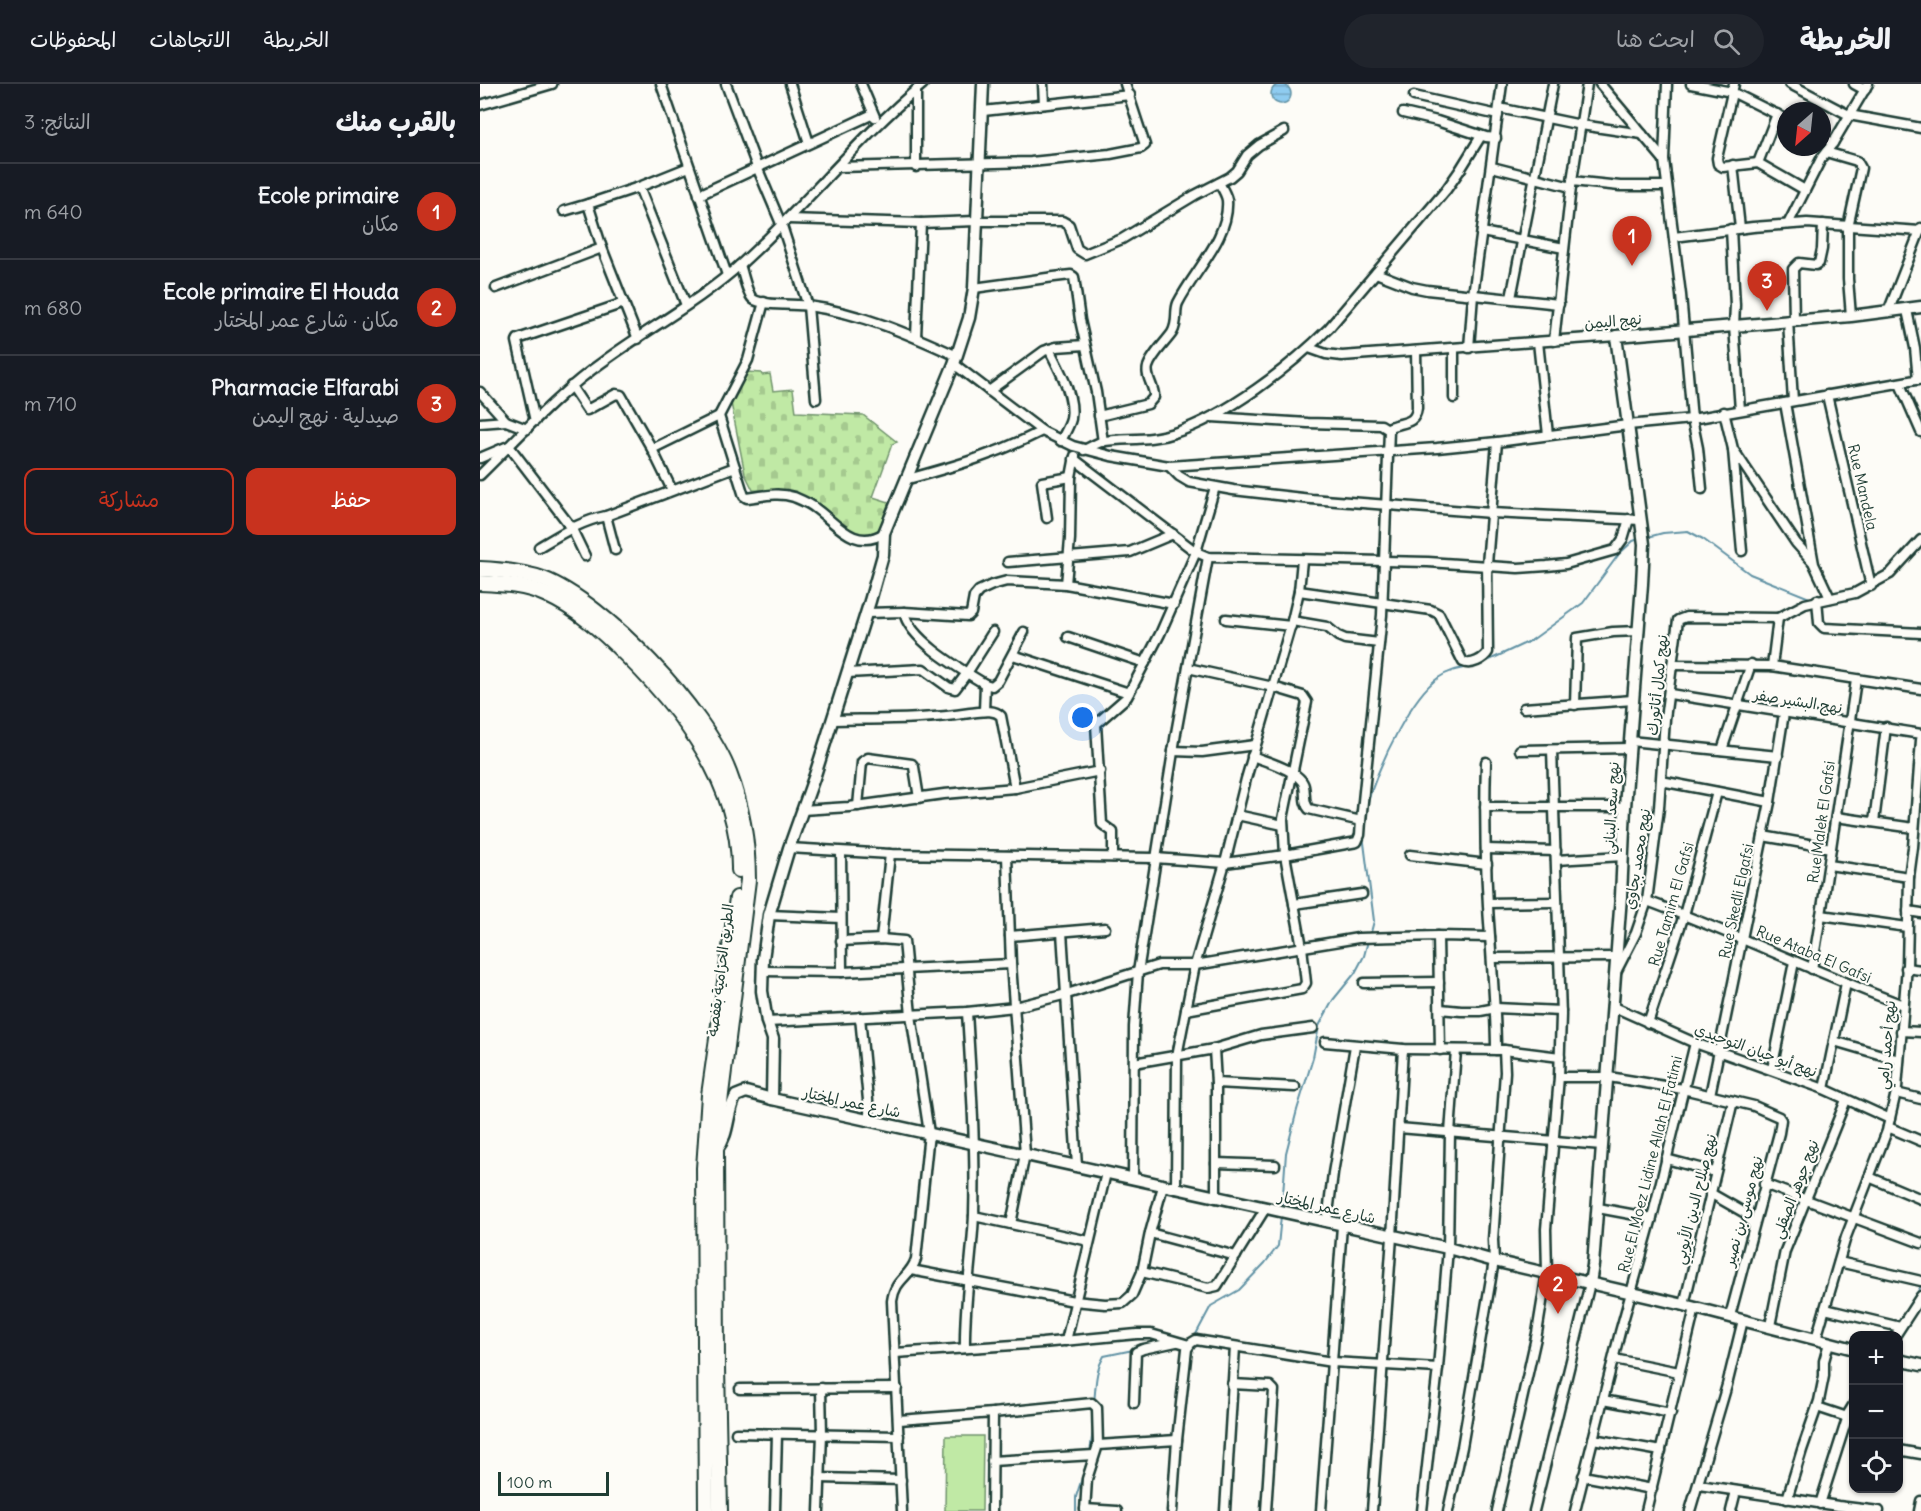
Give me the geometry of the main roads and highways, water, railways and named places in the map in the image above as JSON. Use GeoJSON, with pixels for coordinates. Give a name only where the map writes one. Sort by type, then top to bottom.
{"type":"FeatureCollection","features":[{"type":"Feature","properties":{"kind":"main road","name":"الطريق الحزامية بقفصة"},"geometry":{"type":"LineString","coordinates":[[480,570],[519,573],[545,580],[587,604],[605,619],[658,670],[690,708],[718,748],[728,771],[742,818],[748,858],[748,880],[716,1150],[720,1511]]}},
{"type":"Feature","properties":{"kind":"main road","name":"الطريق الحزامية بقفصة"},"geometry":{"type":"LineString","coordinates":[[480,583],[530,588],[547,594],[590,621],[613,641],[649,678],[689,728],[715,773],[729,811],[739,859],[738,880],[708,1095],[704,1168],[706,1511]]}},
{"type":"Feature","properties":{"kind":"water"},"geometry":{"type":"Polygon","coordinates":[[[1281,84],[1288,87],[1291,94],[1288,101],[1281,104],[1274,101],[1271,94],[1274,87],[1281,84]]]}},
{"type":"Feature","properties":{"kind":"waterway"},"geometry":{"type":"LineString","coordinates":[[1648,537],[1688,531],[1703,539],[1750,574],[1812,599]]}},
{"type":"Feature","properties":{"kind":"waterway"},"geometry":{"type":"LineString","coordinates":[[1483,663],[1532,640],[1583,603],[1619,554],[1633,541],[1639,539]]}},
{"type":"Feature","properties":{"kind":"waterway"},"geometry":{"type":"LineString","coordinates":[[1365,823],[1376,779],[1398,730],[1408,714],[1418,699],[1438,678],[1449,672],[1468,667]]}},
{"type":"Feature","properties":{"kind":"waterway"},"geometry":{"type":"LineString","coordinates":[[1363,835],[1374,921],[1370,936]]}},
{"type":"Feature","properties":{"kind":"waterway"},"geometry":{"type":"LineString","coordinates":[[1282,1208],[1286,1153],[1313,1058],[1319,1026],[1333,1000],[1355,973],[1364,956],[1368,941]]}},
{"type":"Feature","properties":{"kind":"waterway"},"geometry":{"type":"LineString","coordinates":[[1194,1338],[1211,1306],[1239,1290],[1278,1246],[1281,1216]]}},
{"type":"Feature","properties":{"kind":"waterway"},"geometry":{"type":"LineString","coordinates":[[1909,1307],[1921,1286]]}},
{"type":"Feature","properties":{"kind":"waterway"},"geometry":{"type":"LineString","coordinates":[[1094,1403],[1097,1373],[1104,1356],[1133,1350]]}},
{"type":"Feature","properties":{"kind":"waterway"},"geometry":{"type":"LineString","coordinates":[[1090,1453],[1093,1429]]}},
{"type":"Feature","properties":{"kind":"waterway"},"geometry":{"type":"LineString","coordinates":[[1076,1511],[1076,1497],[1088,1459]]}},
{"type":"Feature","properties":{"kind":"place","name":"Ecole primaire"},"geometry":{"type":"Point","coordinates":[1632,266]}},
{"type":"Feature","properties":{"kind":"place","name":"Pharmacie Elfarabi"},"geometry":{"type":"Point","coordinates":[1767,311]}},
{"type":"Feature","properties":{"kind":"place","name":"Ecole primaire El Houda"},"geometry":{"type":"Point","coordinates":[1558,1314]}}]}
